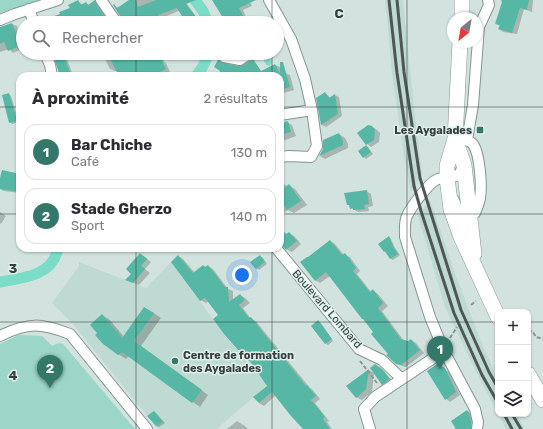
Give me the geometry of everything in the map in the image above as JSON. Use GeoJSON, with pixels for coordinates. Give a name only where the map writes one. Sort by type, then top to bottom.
{"type":"FeatureCollection","features":[{"type":"Feature","properties":{"kind":"main road"},"geometry":{"type":"LineString","coordinates":[[462,0],[462,12]]}},
{"type":"Feature","properties":{"kind":"main road"},"geometry":{"type":"LineString","coordinates":[[460,48],[461,140],[475,265]]}},
{"type":"Feature","properties":{"kind":"main road"},"geometry":{"type":"LineString","coordinates":[[461,140],[447,166],[451,209],[461,237],[495,310]]}},
{"type":"Feature","properties":{"kind":"main road"},"geometry":{"type":"LineString","coordinates":[[531,379],[543,400]]}},
{"type":"Feature","properties":{"kind":"street"},"geometry":{"type":"LineString","coordinates":[[0,20],[58,0]]}},
{"type":"Feature","properties":{"kind":"street"},"geometry":{"type":"LineString","coordinates":[[102,0],[112,16]]}},
{"type":"Feature","properties":{"kind":"street"},"geometry":{"type":"LineString","coordinates":[[269,0],[275,16]]}},
{"type":"Feature","properties":{"kind":"street"},"geometry":{"type":"LineString","coordinates":[[447,178],[457,210],[469,215],[475,213],[480,198],[481,173],[473,144],[461,140],[473,105],[479,27],[489,5],[488,0]]}},
{"type":"Feature","properties":{"kind":"street"},"geometry":{"type":"LineString","coordinates":[[29,9],[32,16]]}},
{"type":"Feature","properties":{"kind":"street"},"geometry":{"type":"LineString","coordinates":[[284,33],[291,39],[305,79],[312,110],[317,146],[311,157],[284,157]]}},
{"type":"Feature","properties":{"kind":"street"},"geometry":{"type":"LineString","coordinates":[[48,60],[51,72]]}},
{"type":"Feature","properties":{"kind":"street"},"geometry":{"type":"LineString","coordinates":[[284,114],[312,110]]}},
{"type":"Feature","properties":{"kind":"street"},"geometry":{"type":"LineString","coordinates":[[464,165],[460,173],[456,176],[434,180],[422,193],[407,216],[405,237],[430,317],[444,351],[475,409],[478,429]]}},
{"type":"Feature","properties":{"kind":"street","name":"Boulevard Lombard"},"geometry":{"type":"LineString","coordinates":[[279,252],[359,349],[382,360],[402,380]]}},
{"type":"Feature","properties":{"kind":"street"},"geometry":{"type":"LineString","coordinates":[[0,336],[14,330],[35,325],[53,327],[70,334],[147,429]]}},
{"type":"Feature","properties":{"kind":"street"},"geometry":{"type":"LineString","coordinates":[[370,429],[364,410],[375,397],[444,351]]}},
{"type":"Feature","properties":{"kind":"path"},"geometry":{"type":"LineString","coordinates":[[531,331],[536,337],[543,339]]}},
{"type":"Feature","properties":{"kind":"path"},"geometry":{"type":"LineString","coordinates":[[359,349],[358,360],[384,392]]}},
{"type":"Feature","properties":{"kind":"shaded area"},"geometry":{"type":"Polygon","coordinates":[[[0,0],[39,0],[0,13],[0,0]]]}},
{"type":"Feature","properties":{"kind":"shaded area"},"geometry":{"type":"Polygon","coordinates":[[[385,0],[403,0],[422,174],[411,192],[404,157],[392,73],[385,0]]]}},
{"type":"Feature","properties":{"kind":"shaded area"},"geometry":{"type":"Polygon","coordinates":[[[264,60],[271,60],[272,62],[270,66],[266,65],[264,60]]]}},
{"type":"Feature","properties":{"kind":"shaded area"},"geometry":{"type":"Polygon","coordinates":[[[430,200],[456,276],[484,349],[495,372],[495,408],[445,307],[418,216],[430,200]]]}},
{"type":"Feature","properties":{"kind":"shaded area","name":"Centre de formation des Aygalades"},"geometry":{"type":"Polygon","coordinates":[[[79,262],[146,288],[171,262],[226,337],[267,385],[217,429],[158,429],[72,323],[52,303],[79,266],[79,262]]]}},
{"type":"Feature","properties":{"kind":"shaded area"},"geometry":{"type":"Polygon","coordinates":[[[19,335],[42,336],[52,346],[58,343],[63,344],[135,429],[0,429],[0,344],[19,335]]]}},
{"type":"Feature","properties":{"kind":"shaded area"},"geometry":{"type":"Polygon","coordinates":[[[500,417],[518,417],[525,429],[506,429],[500,417]]]}},
{"type":"Feature","properties":{"kind":"building"},"geometry":{"type":"Polygon","coordinates":[[[78,0],[81,5],[86,2],[88,5],[95,0],[104,16],[54,16],[60,14],[59,12],[70,8],[68,5],[78,0]]]}},
{"type":"Feature","properties":{"kind":"building"},"geometry":{"type":"Polygon","coordinates":[[[129,0],[136,0],[138,7],[156,0],[196,0],[186,4],[195,16],[182,16],[177,8],[158,16],[120,16],[113,5],[114,4],[117,8],[129,0]]]}},
{"type":"Feature","properties":{"kind":"building"},"geometry":{"type":"Polygon","coordinates":[[[212,0],[256,0],[239,8],[243,16],[222,16],[212,0]]]}},
{"type":"Feature","properties":{"kind":"building"},"geometry":{"type":"Polygon","coordinates":[[[502,0],[529,0],[527,10],[520,8],[512,33],[498,29],[500,25],[495,24],[502,0]]]}},
{"type":"Feature","properties":{"kind":"building"},"geometry":{"type":"Polygon","coordinates":[[[12,23],[16,33],[16,48],[8,51],[4,42],[0,44],[0,27],[12,23]]]}},
{"type":"Feature","properties":{"kind":"building"},"geometry":{"type":"Polygon","coordinates":[[[55,60],[65,60],[70,72],[59,72],[55,60]]]}},
{"type":"Feature","properties":{"kind":"building"},"geometry":{"type":"Polygon","coordinates":[[[111,60],[165,60],[162,61],[166,69],[160,72],[117,72],[111,60]]]}},
{"type":"Feature","properties":{"kind":"building"},"geometry":{"type":"Polygon","coordinates":[[[218,60],[220,62],[239,66],[254,60],[261,71],[275,64],[279,72],[220,72],[214,67],[218,60]]]}},
{"type":"Feature","properties":{"kind":"building"},"geometry":{"type":"Polygon","coordinates":[[[280,62],[283,62],[290,87],[284,89],[284,72],[280,72],[280,62]]]}},
{"type":"Feature","properties":{"kind":"building"},"geometry":{"type":"Polygon","coordinates":[[[325,92],[329,98],[335,94],[338,114],[321,125],[316,98],[325,92]]]}},
{"type":"Feature","properties":{"kind":"building"},"geometry":{"type":"Polygon","coordinates":[[[9,93],[16,121],[9,123],[2,95],[9,93]]]}},
{"type":"Feature","properties":{"kind":"building"},"geometry":{"type":"Polygon","coordinates":[[[288,121],[291,132],[284,134],[284,122],[288,121]]]}},
{"type":"Feature","properties":{"kind":"building"},"geometry":{"type":"Polygon","coordinates":[[[368,125],[372,126],[375,130],[374,140],[366,145],[357,133],[368,125]]]}},
{"type":"Feature","properties":{"kind":"building"},"geometry":{"type":"Polygon","coordinates":[[[339,133],[343,141],[343,145],[319,156],[323,149],[323,140],[339,133]]]}},
{"type":"Feature","properties":{"kind":"building"},"geometry":{"type":"Polygon","coordinates":[[[366,145],[371,152],[363,158],[358,151],[366,145]]]}},
{"type":"Feature","properties":{"kind":"building"},"geometry":{"type":"Polygon","coordinates":[[[2,170],[16,173],[16,191],[0,189],[2,170]]]}},
{"type":"Feature","properties":{"kind":"building"},"geometry":{"type":"Polygon","coordinates":[[[289,184],[301,201],[287,210],[284,205],[284,188],[289,184]]]}},
{"type":"Feature","properties":{"kind":"building"},"geometry":{"type":"Polygon","coordinates":[[[367,190],[369,204],[364,205],[365,209],[350,209],[349,205],[347,205],[344,193],[367,190]]]}},
{"type":"Feature","properties":{"kind":"building"},"geometry":{"type":"Polygon","coordinates":[[[284,232],[286,234],[289,232],[297,241],[286,250],[284,248],[284,232]]]}},
{"type":"Feature","properties":{"kind":"building"},"geometry":{"type":"Polygon","coordinates":[[[389,236],[398,254],[390,259],[378,244],[389,236]]]}},
{"type":"Feature","properties":{"kind":"building"},"geometry":{"type":"Polygon","coordinates":[[[330,240],[342,255],[345,253],[356,268],[353,271],[370,292],[373,289],[383,303],[378,308],[401,339],[408,341],[411,339],[420,350],[401,365],[396,364],[386,355],[388,354],[371,334],[373,332],[326,272],[315,281],[300,262],[330,240]]]}},
{"type":"Feature","properties":{"kind":"building"},"geometry":{"type":"Polygon","coordinates":[[[140,253],[147,259],[141,266],[145,269],[133,283],[125,280],[131,274],[126,269],[140,253]]]}},
{"type":"Feature","properties":{"kind":"building"},"geometry":{"type":"Polygon","coordinates":[[[178,255],[193,273],[203,265],[205,267],[208,265],[225,287],[228,287],[229,302],[240,294],[245,300],[239,305],[249,318],[251,317],[306,386],[307,385],[316,396],[311,400],[325,417],[323,419],[330,429],[303,429],[272,392],[259,403],[253,397],[267,386],[251,363],[224,334],[213,319],[218,315],[205,298],[200,301],[171,262],[178,255]]]}},
{"type":"Feature","properties":{"kind":"building"},"geometry":{"type":"Polygon","coordinates":[[[260,255],[265,262],[256,269],[250,262],[260,255]]]}},
{"type":"Feature","properties":{"kind":"building"},"geometry":{"type":"Polygon","coordinates":[[[144,307],[154,313],[134,341],[202,390],[192,403],[122,352],[118,355],[103,344],[95,335],[97,333],[90,325],[102,314],[122,338],[144,307]]]}},
{"type":"Feature","properties":{"kind":"building"},"geometry":{"type":"Polygon","coordinates":[[[318,320],[332,339],[325,344],[311,326],[318,320]]]}},
{"type":"Feature","properties":{"kind":"building"},"geometry":{"type":"Polygon","coordinates":[[[375,364],[383,370],[390,379],[382,385],[370,368],[375,364]]]}},
{"type":"Feature","properties":{"kind":"building"},"geometry":{"type":"Polygon","coordinates":[[[437,364],[445,368],[456,392],[445,400],[427,371],[437,364]]]}},
{"type":"Feature","properties":{"kind":"building"},"geometry":{"type":"Polygon","coordinates":[[[369,369],[366,389],[356,398],[346,386],[369,369]]]}},
{"type":"Feature","properties":{"kind":"building"},"geometry":{"type":"Polygon","coordinates":[[[467,410],[471,422],[471,429],[456,429],[451,421],[467,410]]]}},
{"type":"Feature","properties":{"kind":"building"},"geometry":{"type":"Polygon","coordinates":[[[154,411],[163,422],[156,426],[147,416],[154,411]]]}},
{"type":"Feature","properties":{"kind":"waterway"},"geometry":{"type":"LineString","coordinates":[[195,0],[205,16]]}},
{"type":"Feature","properties":{"kind":"waterway"},"geometry":{"type":"LineString","coordinates":[[199,72],[206,60]]}},
{"type":"Feature","properties":{"kind":"waterway"},"geometry":{"type":"LineString","coordinates":[[0,282],[27,277],[44,270],[50,265],[57,252]]}},
{"type":"Feature","properties":{"kind":"railway"},"geometry":{"type":"LineString","coordinates":[[389,0],[397,73],[414,186],[454,313],[482,375],[495,398]]}},
{"type":"Feature","properties":{"kind":"railway"},"geometry":{"type":"LineString","coordinates":[[397,0],[404,72],[420,178],[461,310],[495,383]]}},
{"type":"Feature","properties":{"kind":"railway"},"geometry":{"type":"LineString","coordinates":[[506,417],[512,429]]}},
{"type":"Feature","properties":{"kind":"railway"},"geometry":{"type":"LineString","coordinates":[[514,417],[521,429]]}},
{"type":"Feature","properties":{"kind":"place","name":"Les Aygalades"},"geometry":{"type":"Point","coordinates":[480,130]}},
{"type":"Feature","properties":{"kind":"place","name":"Centre de formation des Aygalades"},"geometry":{"type":"Point","coordinates":[175,361]}},
{"type":"Feature","properties":{"kind":"place","name":"Bar Chiche"},"geometry":{"type":"Point","coordinates":[440,369]}},
{"type":"Feature","properties":{"kind":"place","name":"Stade Gherzo"},"geometry":{"type":"Point","coordinates":[50,388]}}]}
